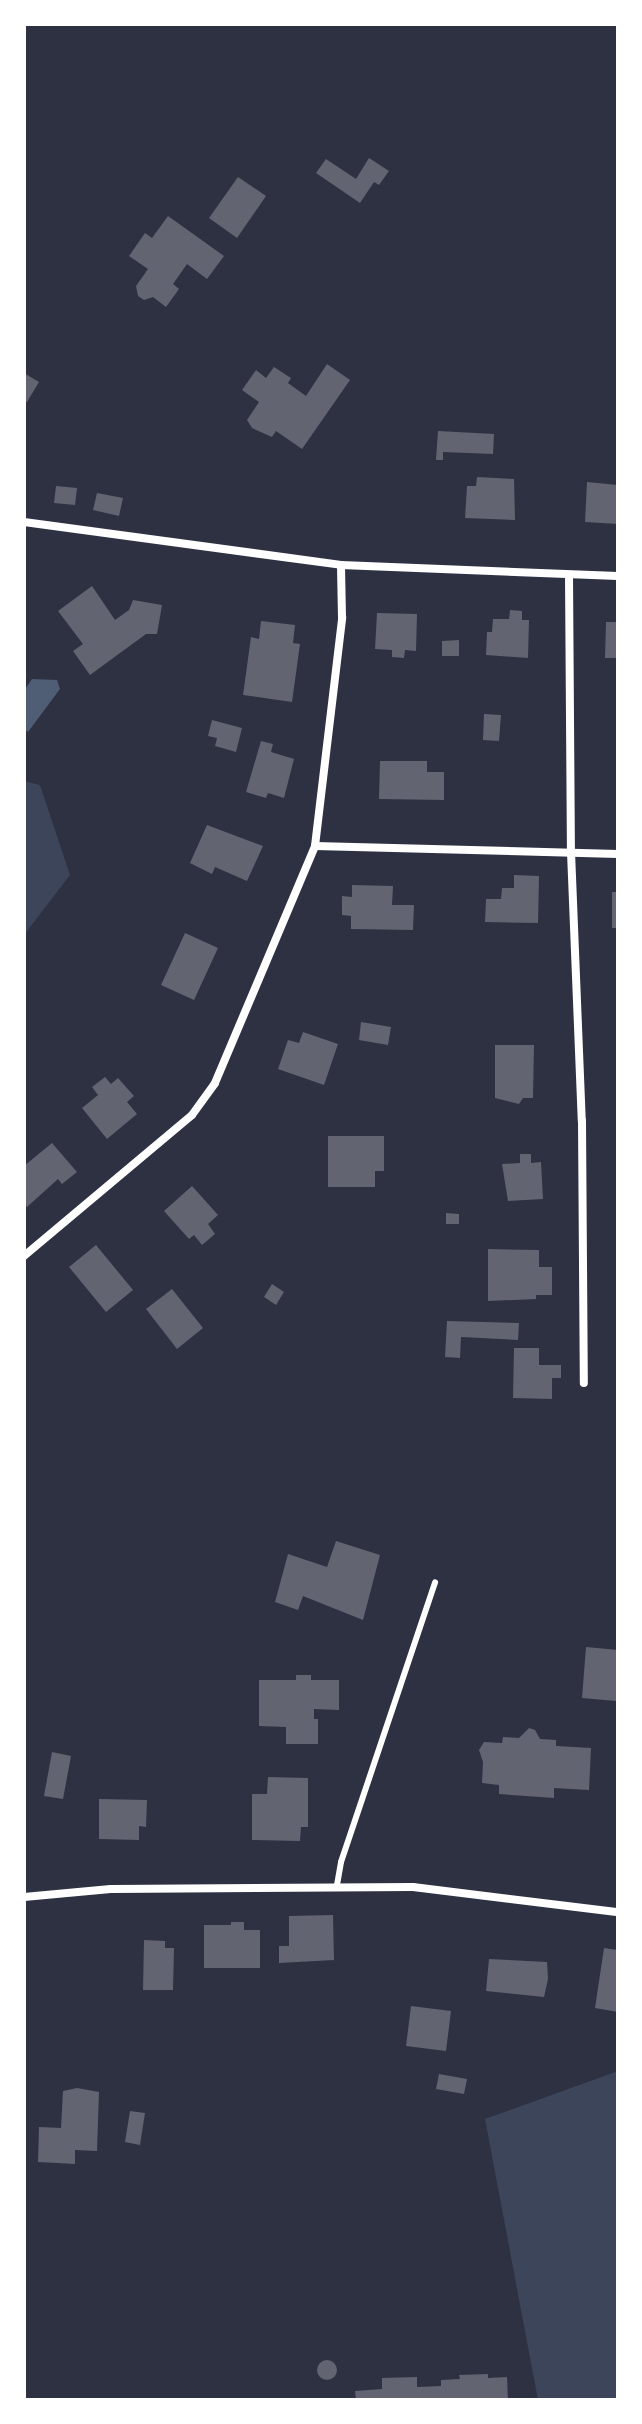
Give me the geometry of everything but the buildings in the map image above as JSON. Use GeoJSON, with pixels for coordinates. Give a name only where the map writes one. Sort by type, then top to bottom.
{"type":"FeatureCollection","features":[{"type":"Feature","properties":{"kind":"street"},"geometry":{"type":"LineString","coordinates":[[24,522],[341,565],[618,576]]}},
{"type":"Feature","properties":{"kind":"street"},"geometry":{"type":"LineString","coordinates":[[24,1256],[192,1115],[204,1100],[315,846],[342,618],[341,565]]}},
{"type":"Feature","properties":{"kind":"street"},"geometry":{"type":"LineString","coordinates":[[569,575],[571,852],[582,1121],[584,1383]]}},
{"type":"Feature","properties":{"kind":"street"},"geometry":{"type":"LineString","coordinates":[[315,846],[618,854]]}},
{"type":"Feature","properties":{"kind":"street"},"geometry":{"type":"LineString","coordinates":[[24,1897],[111,1889],[337,1885],[413,1887],[618,1912]]}},
{"type":"Feature","properties":{"kind":"lane"},"geometry":{"type":"LineString","coordinates":[[337,1885],[341,1862],[435,1582]]}},
{"type":"Feature","properties":{"kind":"shaded area"},"geometry":{"type":"Polygon","coordinates":[[[32,679],[57,680],[60,689],[28,732],[24,729],[24,691],[32,679]]]}},
{"type":"Feature","properties":{"kind":"shaded area"},"geometry":{"type":"Polygon","coordinates":[[[24,781],[40,785],[70,875],[24,935],[24,781]]]}},
{"type":"Feature","properties":{"kind":"shaded area"},"geometry":{"type":"Polygon","coordinates":[[[618,2071],[618,2400],[538,2400],[485,2119],[618,2071]]]}}]}
